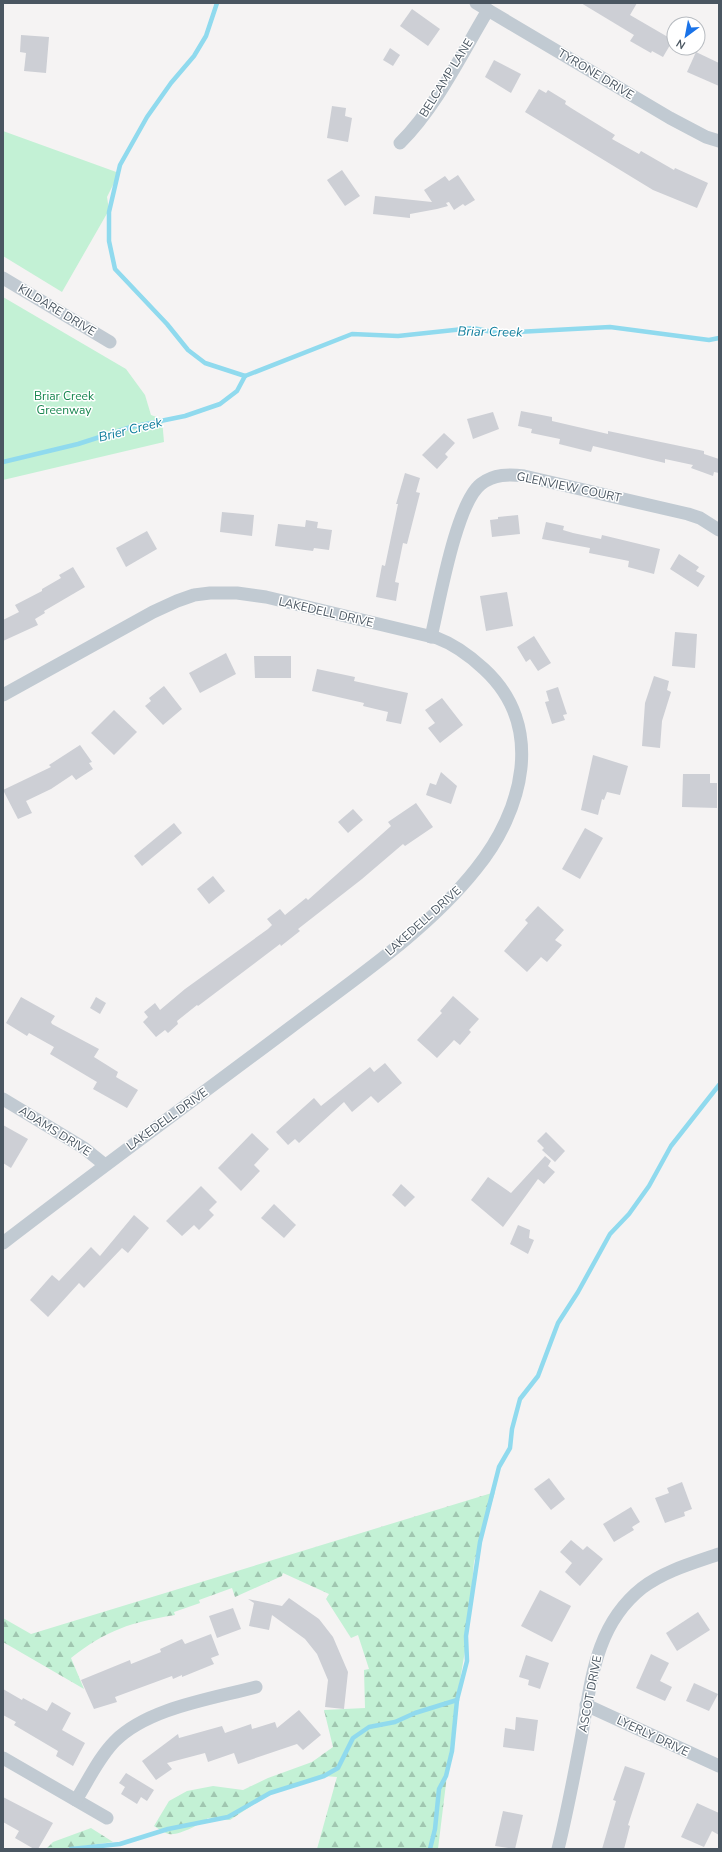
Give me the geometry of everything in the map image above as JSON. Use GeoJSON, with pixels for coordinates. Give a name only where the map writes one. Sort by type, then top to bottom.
{"type":"FeatureCollection","features":[{"type":"Feature","properties":{"kind":"street","name":"TYRONE DRIVE"},"geometry":{"type":"LineString","coordinates":[[476,3],[670,118],[706,137],[719,141]]}},
{"type":"Feature","properties":{"kind":"street","name":"BELCAMP LANE"},"geometry":{"type":"LineString","coordinates":[[400,143],[414,128],[428,109],[488,10]]}},
{"type":"Feature","properties":{"kind":"street","name":"KILDARE DRIVE"},"geometry":{"type":"LineString","coordinates":[[3,278],[110,342]]}},
{"type":"Feature","properties":{"kind":"street","name":"GLENVIEW COURT"},"geometry":{"type":"LineString","coordinates":[[431,637],[458,525],[465,505],[474,490],[486,481],[501,475],[524,476],[688,514],[700,518],[719,530]]}},
{"type":"Feature","properties":{"kind":"street","name":"LAKEDELL DRIVE"},"geometry":{"type":"LineString","coordinates":[[3,695],[153,612],[177,601],[194,595],[210,593],[237,593],[266,598],[451,643],[468,655],[492,676],[502,689],[516,716],[522,751],[521,779],[513,804],[488,854],[450,899],[387,955],[3,1243]]}},
{"type":"Feature","properties":{"kind":"street","name":"ADAMS DRIVE"},"geometry":{"type":"LineString","coordinates":[[3,1099],[84,1148],[105,1165]]}},
{"type":"Feature","properties":{"kind":"street","name":"ASCOT DRIVE"},"geometry":{"type":"LineString","coordinates":[[558,1849],[597,1654],[611,1624],[630,1599],[642,1588],[661,1576],[719,1554]]}},
{"type":"Feature","properties":{"kind":"street"},"geometry":{"type":"LineString","coordinates":[[76,1800],[114,1742],[132,1727],[152,1717],[175,1709],[256,1687]]}},
{"type":"Feature","properties":{"kind":"street","name":"LYERLY DRIVE"},"geometry":{"type":"LineString","coordinates":[[586,1705],[719,1766]]}},
{"type":"Feature","properties":{"kind":"street"},"geometry":{"type":"LineString","coordinates":[[3,1758],[107,1818]]}},
{"type":"Feature","properties":{"kind":"green space"},"geometry":{"type":"Polygon","coordinates":[[[3,131],[119,173],[107,197],[109,210],[62,292],[3,256],[3,131]]]}},
{"type":"Feature","properties":{"kind":"green space","name":"Briar Creek Greenway"},"geometry":{"type":"Polygon","coordinates":[[[3,297],[126,369],[145,395],[151,415],[162,419],[164,442],[3,480],[3,297]]]}},
{"type":"Feature","properties":{"kind":"green space"},"geometry":{"type":"Polygon","coordinates":[[[495,1492],[474,1562],[467,1639],[455,1710],[438,1849],[317,1849],[337,1777],[323,1776],[274,1791],[230,1820],[208,1818],[189,1829],[173,1834],[165,1833],[154,1826],[169,1801],[187,1791],[213,1786],[243,1790],[268,1778],[312,1762],[333,1747],[324,1710],[365,1708],[364,1670],[369,1669],[358,1635],[351,1638],[326,1599],[329,1594],[283,1573],[282,1576],[235,1597],[232,1588],[199,1600],[200,1603],[174,1612],[175,1615],[132,1624],[96,1640],[71,1658],[84,1689],[3,1642],[3,1618],[31,1634],[495,1492]]]}},
{"type":"Feature","properties":{"kind":"green space"},"geometry":{"type":"Polygon","coordinates":[[[91,1828],[113,1842],[83,1846],[75,1849],[46,1849],[53,1842],[91,1828]]]}},
{"type":"Feature","properties":{"kind":"building"},"geometry":{"type":"Polygon","coordinates":[[[581,3],[637,3],[630,15],[666,36],[666,52],[663,57],[652,51],[651,53],[630,41],[634,35],[581,3]]]}},
{"type":"Feature","properties":{"kind":"building"},"geometry":{"type":"Polygon","coordinates":[[[412,9],[440,29],[428,46],[400,26],[412,9]]]}},
{"type":"Feature","properties":{"kind":"building"},"geometry":{"type":"Polygon","coordinates":[[[21,35],[49,37],[46,73],[24,71],[26,53],[20,52],[21,35]]]}},
{"type":"Feature","properties":{"kind":"building"},"geometry":{"type":"Polygon","coordinates":[[[390,48],[400,55],[393,66],[383,60],[390,48]]]}},
{"type":"Feature","properties":{"kind":"building"},"geometry":{"type":"Polygon","coordinates":[[[694,56],[704,56],[719,63],[719,86],[687,72],[694,56]]]}},
{"type":"Feature","properties":{"kind":"building"},"geometry":{"type":"Polygon","coordinates":[[[494,60],[521,74],[511,93],[485,77],[494,60]]]}},
{"type":"Feature","properties":{"kind":"building"},"geometry":{"type":"Polygon","coordinates":[[[539,89],[546,93],[548,90],[566,101],[565,104],[615,135],[612,139],[639,154],[641,151],[674,170],[675,168],[708,183],[697,208],[653,190],[525,112],[539,89]]]}},
{"type":"Feature","properties":{"kind":"building"},"geometry":{"type":"Polygon","coordinates":[[[332,106],[346,108],[345,116],[352,118],[348,142],[327,138],[332,106]]]}},
{"type":"Feature","properties":{"kind":"building"},"geometry":{"type":"Polygon","coordinates":[[[342,170],[360,196],[345,206],[327,180],[342,170]]]}},
{"type":"Feature","properties":{"kind":"building"},"geometry":{"type":"Polygon","coordinates":[[[458,175],[475,200],[465,206],[463,204],[454,210],[449,202],[446,203],[448,206],[410,214],[410,218],[373,214],[375,196],[432,202],[424,190],[445,176],[449,181],[458,175]]]}},
{"type":"Feature","properties":{"kind":"building"},"geometry":{"type":"Polygon","coordinates":[[[521,411],[552,417],[552,421],[608,434],[608,431],[704,451],[704,454],[719,459],[719,473],[714,472],[713,476],[691,468],[693,465],[665,459],[665,463],[593,446],[591,452],[559,444],[560,439],[531,433],[532,429],[518,426],[521,411]]]}},
{"type":"Feature","properties":{"kind":"building"},"geometry":{"type":"Polygon","coordinates":[[[493,412],[499,429],[473,439],[467,419],[493,412]]]}},
{"type":"Feature","properties":{"kind":"building"},"geometry":{"type":"Polygon","coordinates":[[[444,433],[455,443],[445,454],[448,457],[437,469],[422,455],[444,433]]]}},
{"type":"Feature","properties":{"kind":"building"},"geometry":{"type":"Polygon","coordinates":[[[405,473],[420,478],[416,492],[420,493],[407,544],[403,543],[395,582],[399,583],[396,601],[376,597],[382,565],[385,566],[398,504],[396,504],[405,473]]]}},
{"type":"Feature","properties":{"kind":"building"},"geometry":{"type":"Polygon","coordinates":[[[222,512],[254,515],[252,536],[220,532],[222,512]]]}},
{"type":"Feature","properties":{"kind":"building"},"geometry":{"type":"Polygon","coordinates":[[[518,515],[520,534],[492,537],[490,520],[498,519],[498,517],[518,515]]]}},
{"type":"Feature","properties":{"kind":"building"},"geometry":{"type":"Polygon","coordinates":[[[306,520],[318,522],[317,528],[332,530],[329,550],[314,548],[313,551],[275,546],[278,524],[305,527],[306,520]]]}},
{"type":"Feature","properties":{"kind":"building"},"geometry":{"type":"Polygon","coordinates":[[[546,522],[564,526],[563,530],[573,533],[601,539],[602,535],[660,549],[654,574],[628,567],[629,561],[589,553],[590,548],[542,539],[546,522]]]}},
{"type":"Feature","properties":{"kind":"building"},"geometry":{"type":"Polygon","coordinates":[[[147,531],[157,549],[126,567],[116,548],[147,531]]]}},
{"type":"Feature","properties":{"kind":"building"},"geometry":{"type":"Polygon","coordinates":[[[679,554],[699,567],[696,571],[705,576],[698,587],[670,569],[679,554]]]}},
{"type":"Feature","properties":{"kind":"building"},"geometry":{"type":"Polygon","coordinates":[[[73,567],[85,587],[44,611],[45,613],[35,619],[38,625],[3,641],[3,620],[19,612],[15,605],[42,591],[42,589],[61,578],[59,575],[73,567]]]}},
{"type":"Feature","properties":{"kind":"building"},"geometry":{"type":"Polygon","coordinates":[[[507,592],[513,626],[486,631],[480,596],[507,592]]]}},
{"type":"Feature","properties":{"kind":"building"},"geometry":{"type":"Polygon","coordinates":[[[675,632],[697,634],[695,668],[672,666],[675,632]]]}},
{"type":"Feature","properties":{"kind":"building"},"geometry":{"type":"Polygon","coordinates":[[[534,636],[551,663],[538,671],[530,659],[526,662],[517,647],[534,636]]]}},
{"type":"Feature","properties":{"kind":"building"},"geometry":{"type":"Polygon","coordinates":[[[226,653],[236,674],[200,693],[189,673],[226,653]]]}},
{"type":"Feature","properties":{"kind":"building"},"geometry":{"type":"Polygon","coordinates":[[[254,656],[291,656],[291,678],[255,678],[254,656]]]}},
{"type":"Feature","properties":{"kind":"building"},"geometry":{"type":"Polygon","coordinates":[[[317,669],[355,677],[354,681],[408,693],[401,724],[386,721],[388,712],[363,706],[364,703],[312,691],[317,669]]]}},
{"type":"Feature","properties":{"kind":"building"},"geometry":{"type":"Polygon","coordinates":[[[654,676],[669,681],[667,690],[671,692],[662,721],[660,748],[642,746],[645,703],[654,676]]]}},
{"type":"Feature","properties":{"kind":"building"},"geometry":{"type":"Polygon","coordinates":[[[164,686],[182,709],[163,725],[145,706],[151,701],[149,698],[164,686]]]}},
{"type":"Feature","properties":{"kind":"building"},"geometry":{"type":"Polygon","coordinates":[[[558,687],[567,714],[563,715],[565,720],[552,724],[545,702],[549,701],[546,691],[558,687]]]}},
{"type":"Feature","properties":{"kind":"building"},"geometry":{"type":"Polygon","coordinates":[[[442,698],[463,725],[440,743],[428,728],[435,723],[425,710],[442,698]]]}},
{"type":"Feature","properties":{"kind":"building"},"geometry":{"type":"Polygon","coordinates":[[[114,710],[137,732],[114,755],[91,733],[114,710]]]}},
{"type":"Feature","properties":{"kind":"building"},"geometry":{"type":"Polygon","coordinates":[[[80,745],[92,762],[89,763],[93,769],[76,780],[72,775],[51,789],[26,801],[32,813],[18,819],[3,790],[51,767],[49,765],[80,745]]]}},
{"type":"Feature","properties":{"kind":"building"},"geometry":{"type":"Polygon","coordinates":[[[593,755],[628,766],[620,795],[607,792],[604,800],[602,799],[598,815],[581,810],[593,755]]]}},
{"type":"Feature","properties":{"kind":"building"},"geometry":{"type":"Polygon","coordinates":[[[441,772],[457,786],[451,804],[426,795],[430,783],[436,785],[441,772]]]}},
{"type":"Feature","properties":{"kind":"building"},"geometry":{"type":"Polygon","coordinates":[[[683,774],[710,774],[710,783],[717,783],[717,808],[682,807],[683,774]]]}},
{"type":"Feature","properties":{"kind":"building"},"geometry":{"type":"Polygon","coordinates":[[[416,803],[433,827],[405,846],[403,844],[362,879],[298,929],[300,931],[281,946],[280,944],[177,1021],[178,1024],[168,1033],[165,1030],[156,1037],[143,1022],[148,1017],[144,1012],[155,1003],[160,1010],[185,989],[268,929],[272,925],[267,919],[280,909],[285,915],[306,898],[308,900],[391,826],[388,822],[416,803]]]}},
{"type":"Feature","properties":{"kind":"building"},"geometry":{"type":"Polygon","coordinates":[[[353,809],[363,820],[348,833],[338,822],[353,809]]]}},
{"type":"Feature","properties":{"kind":"building"},"geometry":{"type":"Polygon","coordinates":[[[174,823],[182,833],[142,866],[134,856],[174,823]]]}},
{"type":"Feature","properties":{"kind":"building"},"geometry":{"type":"Polygon","coordinates":[[[585,828],[603,838],[580,879],[562,869],[585,828]]]}},
{"type":"Feature","properties":{"kind":"building"},"geometry":{"type":"Polygon","coordinates":[[[213,876],[225,891],[209,904],[197,889],[213,876]]]}},
{"type":"Feature","properties":{"kind":"building"},"geometry":{"type":"Polygon","coordinates":[[[538,906],[564,930],[555,940],[562,945],[547,962],[541,957],[527,972],[504,951],[528,923],[525,920],[538,906]]]}},
{"type":"Feature","properties":{"kind":"building"},"geometry":{"type":"Polygon","coordinates":[[[453,996],[479,1019],[469,1030],[471,1032],[460,1045],[454,1040],[437,1058],[417,1040],[442,1013],[440,1011],[453,996]]]}},
{"type":"Feature","properties":{"kind":"building"},"geometry":{"type":"Polygon","coordinates":[[[21,997],[55,1016],[51,1022],[52,1024],[99,1049],[94,1057],[118,1072],[116,1077],[138,1090],[127,1108],[93,1089],[97,1082],[50,1054],[54,1047],[29,1033],[27,1036],[6,1023],[21,997]]]}},
{"type":"Feature","properties":{"kind":"building"},"geometry":{"type":"Polygon","coordinates":[[[96,997],[106,1003],[100,1014],[90,1008],[96,997]]]}},
{"type":"Feature","properties":{"kind":"building"},"geometry":{"type":"Polygon","coordinates":[[[385,1063],[402,1083],[378,1103],[371,1096],[352,1112],[344,1102],[299,1143],[295,1139],[288,1145],[276,1132],[314,1098],[321,1106],[370,1067],[374,1072],[385,1063]]]}},
{"type":"Feature","properties":{"kind":"building"},"geometry":{"type":"Polygon","coordinates":[[[3,1125],[28,1139],[11,1168],[3,1163],[3,1125]]]}},
{"type":"Feature","properties":{"kind":"building"},"geometry":{"type":"Polygon","coordinates":[[[546,1132],[565,1151],[555,1162],[542,1150],[544,1148],[537,1141],[546,1132]]]}},
{"type":"Feature","properties":{"kind":"building"},"geometry":{"type":"Polygon","coordinates":[[[252,1133],[269,1149],[254,1165],[260,1171],[241,1191],[218,1168],[252,1133]]]}},
{"type":"Feature","properties":{"kind":"building"},"geometry":{"type":"Polygon","coordinates":[[[545,1156],[551,1161],[548,1166],[555,1172],[544,1184],[538,1179],[503,1227],[471,1200],[488,1177],[511,1193],[545,1156]]]}},
{"type":"Feature","properties":{"kind":"building"},"geometry":{"type":"Polygon","coordinates":[[[401,1184],[415,1197],[405,1207],[392,1195],[401,1184]]]}},
{"type":"Feature","properties":{"kind":"building"},"geometry":{"type":"Polygon","coordinates":[[[201,1186],[217,1202],[209,1210],[214,1215],[199,1230],[194,1225],[182,1236],[166,1221],[201,1186]]]}},
{"type":"Feature","properties":{"kind":"building"},"geometry":{"type":"Polygon","coordinates":[[[274,1204],[296,1225],[284,1238],[261,1218],[274,1204]]]}},
{"type":"Feature","properties":{"kind":"building"},"geometry":{"type":"Polygon","coordinates":[[[134,1215],[149,1228],[128,1253],[122,1248],[84,1288],[79,1283],[48,1317],[30,1300],[52,1275],[59,1281],[91,1247],[100,1256],[134,1215]]]}},
{"type":"Feature","properties":{"kind":"building"},"geometry":{"type":"Polygon","coordinates":[[[518,1225],[530,1230],[529,1238],[534,1240],[528,1254],[510,1244],[518,1225]]]}},
{"type":"Feature","properties":{"kind":"building"},"geometry":{"type":"Polygon","coordinates":[[[549,1478],[565,1499],[551,1510],[534,1489],[549,1478]]]}},
{"type":"Feature","properties":{"kind":"building"},"geometry":{"type":"Polygon","coordinates":[[[682,1482],[692,1509],[684,1512],[685,1516],[665,1523],[655,1498],[669,1493],[667,1488],[682,1482]]]}},
{"type":"Feature","properties":{"kind":"building"},"geometry":{"type":"Polygon","coordinates":[[[631,1507],[640,1522],[632,1527],[634,1530],[614,1542],[603,1524],[631,1507]]]}},
{"type":"Feature","properties":{"kind":"building"},"geometry":{"type":"Polygon","coordinates":[[[571,1540],[583,1550],[587,1546],[603,1559],[580,1586],[565,1572],[572,1563],[560,1552],[571,1540]]]}},
{"type":"Feature","properties":{"kind":"building"},"geometry":{"type":"Polygon","coordinates":[[[540,1590],[571,1606],[552,1642],[521,1626],[540,1590]]]}},
{"type":"Feature","properties":{"kind":"building"},"geometry":{"type":"Polygon","coordinates":[[[289,1598],[319,1619],[333,1637],[348,1672],[344,1709],[325,1707],[328,1680],[317,1654],[305,1639],[272,1615],[269,1630],[249,1626],[254,1603],[248,1599],[282,1606],[289,1598]]]}},
{"type":"Feature","properties":{"kind":"building"},"geometry":{"type":"Polygon","coordinates":[[[233,1608],[241,1629],[217,1638],[209,1616],[233,1608]]]}},
{"type":"Feature","properties":{"kind":"building"},"geometry":{"type":"Polygon","coordinates":[[[698,1612],[710,1630],[677,1651],[666,1633],[698,1612]]]}},
{"type":"Feature","properties":{"kind":"building"},"geometry":{"type":"Polygon","coordinates":[[[211,1634],[219,1655],[211,1658],[214,1664],[182,1677],[182,1675],[173,1679],[172,1676],[115,1697],[117,1702],[94,1709],[81,1680],[130,1660],[131,1664],[161,1652],[160,1649],[182,1639],[185,1644],[211,1634]]]}},
{"type":"Feature","properties":{"kind":"building"},"geometry":{"type":"Polygon","coordinates":[[[651,1654],[669,1663],[660,1681],[672,1687],[665,1701],[636,1688],[651,1654]]]}},
{"type":"Feature","properties":{"kind":"building"},"geometry":{"type":"Polygon","coordinates":[[[526,1655],[549,1663],[540,1689],[528,1685],[529,1680],[519,1677],[526,1655]]]}},
{"type":"Feature","properties":{"kind":"building"},"geometry":{"type":"Polygon","coordinates":[[[694,1683],[718,1694],[709,1711],[686,1701],[694,1683]]]}},
{"type":"Feature","properties":{"kind":"building"},"geometry":{"type":"Polygon","coordinates":[[[3,1689],[22,1700],[23,1698],[47,1711],[52,1702],[71,1713],[62,1730],[85,1743],[73,1766],[56,1756],[58,1751],[14,1725],[16,1722],[3,1715],[3,1689]]]}},
{"type":"Feature","properties":{"kind":"building"},"geometry":{"type":"Polygon","coordinates":[[[299,1710],[321,1735],[303,1750],[297,1744],[238,1764],[234,1753],[208,1762],[205,1753],[167,1763],[172,1769],[156,1780],[142,1761],[178,1734],[179,1738],[222,1726],[225,1733],[251,1724],[252,1729],[275,1722],[277,1728],[299,1710]]]}},
{"type":"Feature","properties":{"kind":"building"},"geometry":{"type":"Polygon","coordinates":[[[516,1717],[538,1720],[534,1751],[503,1747],[505,1728],[515,1730],[516,1717]]]}},
{"type":"Feature","properties":{"kind":"building"},"geometry":{"type":"Polygon","coordinates":[[[625,1766],[645,1773],[628,1825],[630,1826],[624,1849],[602,1849],[616,1801],[613,1800],[625,1766]]]}},
{"type":"Feature","properties":{"kind":"building"},"geometry":{"type":"Polygon","coordinates":[[[126,1773],[154,1790],[147,1801],[141,1797],[137,1804],[121,1794],[125,1787],[119,1783],[126,1773]]]}},
{"type":"Feature","properties":{"kind":"building"},"geometry":{"type":"Polygon","coordinates":[[[3,1797],[53,1823],[38,1849],[34,1849],[15,1838],[19,1831],[3,1822],[3,1797]]]}},
{"type":"Feature","properties":{"kind":"building"},"geometry":{"type":"Polygon","coordinates":[[[697,1803],[719,1813],[719,1835],[712,1831],[704,1847],[681,1837],[697,1803]]]}},
{"type":"Feature","properties":{"kind":"building"},"geometry":{"type":"Polygon","coordinates":[[[503,1811],[523,1815],[515,1849],[495,1846],[503,1811]]]}},
{"type":"Feature","properties":{"kind":"waterway"},"geometry":{"type":"LineString","coordinates":[[217,3],[206,36],[194,56],[171,83],[147,117],[120,165],[109,212],[109,241],[115,269],[167,324],[188,350],[205,363],[245,376]]}},
{"type":"Feature","properties":{"kind":"waterway","name":"Briar Creek"},"geometry":{"type":"LineString","coordinates":[[245,376],[352,334],[398,336],[473,328],[497,333],[610,327],[709,340],[719,338]]}},
{"type":"Feature","properties":{"kind":"waterway","name":"Brier Creek"},"geometry":{"type":"LineString","coordinates":[[3,462],[78,444],[131,427],[185,416],[220,404],[237,391],[245,376]]}},
{"type":"Feature","properties":{"kind":"waterway"},"geometry":{"type":"LineString","coordinates":[[430,1849],[435,1829],[439,1789],[446,1776],[452,1751],[457,1700],[467,1661],[466,1636],[480,1542],[499,1467],[510,1448],[512,1429],[520,1399],[538,1376],[558,1323],[578,1292],[610,1234],[629,1214],[649,1186],[671,1146],[719,1085]]}},
{"type":"Feature","properties":{"kind":"waterway"},"geometry":{"type":"LineString","coordinates":[[71,1849],[120,1844],[168,1829],[228,1817],[270,1793],[324,1776],[338,1768],[353,1738],[369,1727],[395,1722],[415,1713],[457,1700]]}}]}
